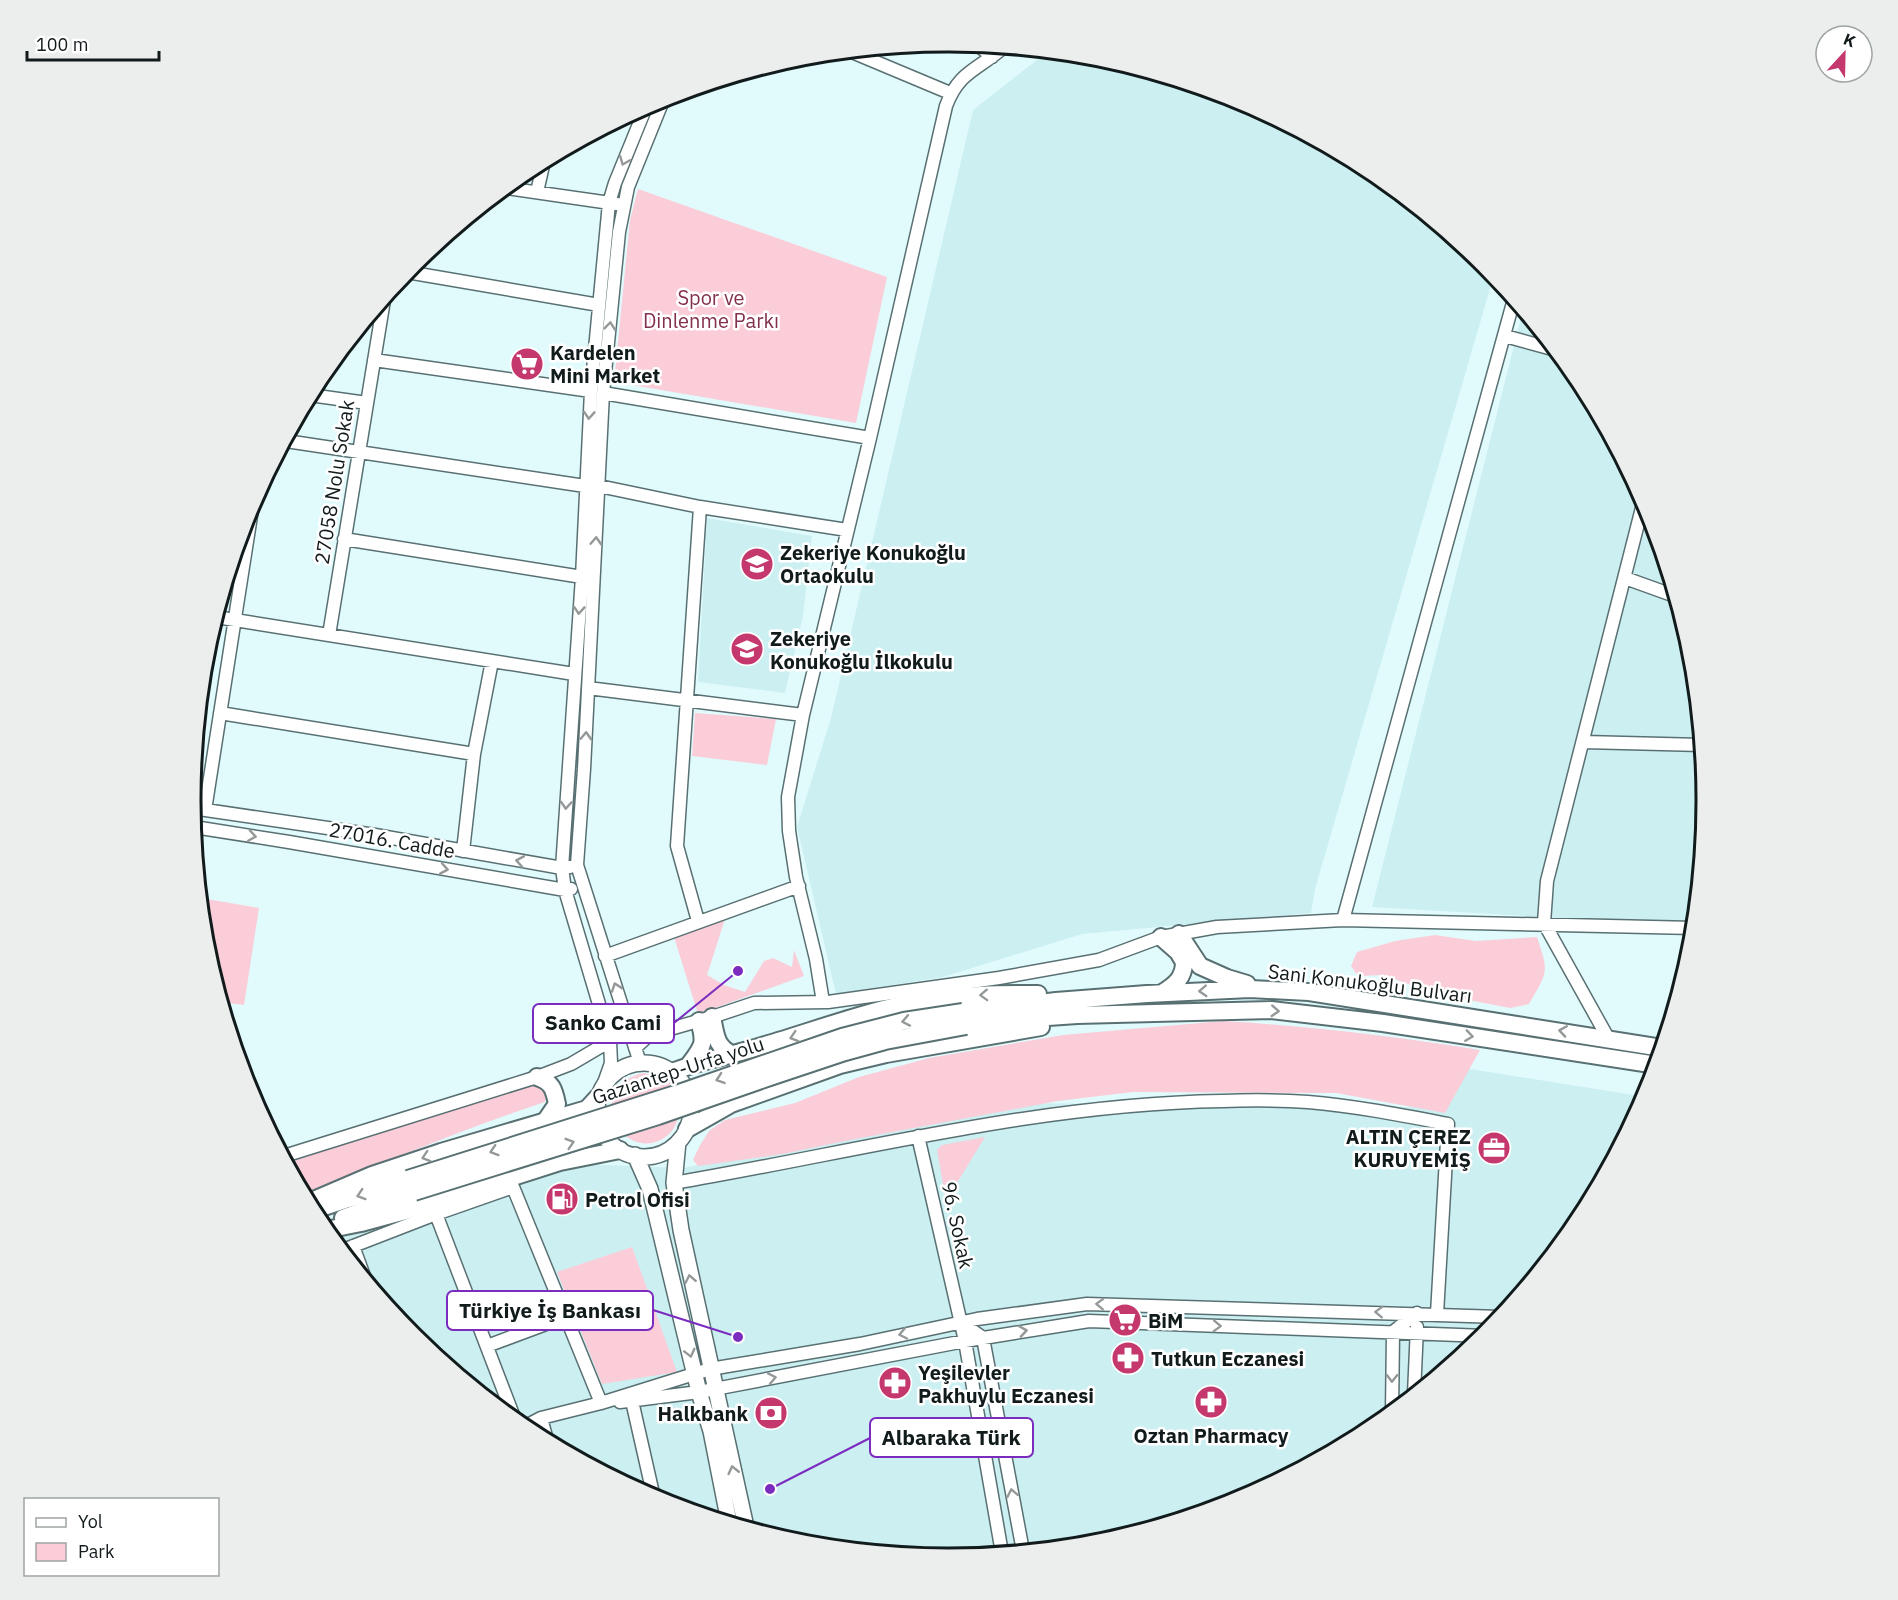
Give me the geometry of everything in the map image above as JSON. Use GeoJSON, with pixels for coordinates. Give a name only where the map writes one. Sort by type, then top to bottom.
{"type":"FeatureCollection","features":[{"type":"Feature","properties":{"kind":"highway"},"geometry":{"type":"LineString","coordinates":[[1179,934],[1200,966],[1227,978],[1265,990]]}},
{"type":"Feature","properties":{"kind":"highway"},"geometry":{"type":"LineString","coordinates":[[672,1072],[689,1065],[733,1055],[873,1013],[922,1001],[992,995],[1155,994],[1176,983],[1181,977],[1185,962],[1178,952],[1161,937]]}},
{"type":"Feature","properties":{"kind":"highway","name":"Sani Konukoğlu Bulvarı"},"geometry":{"type":"LineString","coordinates":[[965,1019],[1056,1001],[1265,990],[1320,994],[1655,1047]]}},
{"type":"Feature","properties":{"kind":"highway","name":"Sani Konukoğlu Bulvarı"},"geometry":{"type":"LineString","coordinates":[[965,1019],[1006,1020],[1137,1012],[1271,1010],[1333,1016],[1648,1064]]}},
{"type":"Feature","properties":{"kind":"highway"},"geometry":{"type":"LineString","coordinates":[[682,1135],[731,1104],[840,1065],[927,1046],[1137,1012]]}},
{"type":"Feature","properties":{"kind":"highway"},"geometry":{"type":"LineString","coordinates":[[706,1019],[722,1050],[733,1055]]}},
{"type":"Feature","properties":{"kind":"highway"},"geometry":{"type":"LineString","coordinates":[[689,1065],[704,1042],[706,1019]]}},
{"type":"Feature","properties":{"kind":"highway","name":"Gaziantep-Urfa yolu"},"geometry":{"type":"LineString","coordinates":[[411,1186],[658,1116],[845,1052],[965,1019]]}},
{"type":"Feature","properties":{"kind":"highway"},"geometry":{"type":"LineString","coordinates":[[537,1077],[553,1086],[557,1104],[544,1123]]}},
{"type":"Feature","properties":{"kind":"highway"},"geometry":{"type":"LineString","coordinates":[[317,1199],[372,1175],[441,1152],[587,1110],[601,1090]]}},
{"type":"Feature","properties":{"kind":"highway"},"geometry":{"type":"LineString","coordinates":[[336,1228],[409,1210],[560,1162],[627,1153]]}},
{"type":"Feature","properties":{"kind":"highway"},"geometry":{"type":"LineString","coordinates":[[323,1208],[411,1186]]}},
{"type":"Feature","properties":{"kind":"highway"},"geometry":{"type":"LineString","coordinates":[[331,1221],[411,1186]]}},
{"type":"Feature","properties":{"kind":"main road"},"geometry":{"type":"LineString","coordinates":[[727,1513],[711,1431],[707,1390],[710,1369],[683,1240],[674,1183],[682,1135],[690,1114],[689,1098],[679,1078],[672,1072],[658,1065],[640,1063],[628,1065],[615,1072],[601,1090],[597,1113],[600,1127],[608,1140],[627,1153],[650,1189],[695,1375],[707,1390],[744,1518]]}},
{"type":"Feature","properties":{"kind":"main road"},"geometry":{"type":"LineString","coordinates":[[627,1153],[650,1156],[658,1154],[665,1151],[682,1135]]}},
{"type":"Feature","properties":{"kind":"street"},"geometry":{"type":"LineString","coordinates":[[988,54],[992,57]]}},
{"type":"Feature","properties":{"kind":"street"},"geometry":{"type":"LineString","coordinates":[[823,1002],[789,831],[788,797],[803,715],[870,438],[946,106],[950,93],[962,77],[996,54]]}},
{"type":"Feature","properties":{"kind":"street"},"geometry":{"type":"LineString","coordinates":[[867,57],[950,93]]}},
{"type":"Feature","properties":{"kind":"street"},"geometry":{"type":"LineString","coordinates":[[601,1090],[611,1063],[610,1041],[565,890],[562,868],[582,577],[585,486],[597,392],[624,205],[628,187],[659,111]]}},
{"type":"Feature","properties":{"kind":"street"},"geometry":{"type":"LineString","coordinates":[[640,1063],[577,866],[598,486],[599,305],[609,203],[641,119]]}},
{"type":"Feature","properties":{"kind":"street"},"geometry":{"type":"LineString","coordinates":[[537,192],[541,174]]}},
{"type":"Feature","properties":{"kind":"street"},"geometry":{"type":"LineString","coordinates":[[518,190],[624,205]]}},
{"type":"Feature","properties":{"kind":"street"},"geometry":{"type":"LineString","coordinates":[[417,274],[599,305]]}},
{"type":"Feature","properties":{"kind":"street"},"geometry":{"type":"LineString","coordinates":[[1343,920],[1512,308]]}},
{"type":"Feature","properties":{"kind":"street","name":"27058 Nolu Sokak"},"geometry":{"type":"LineString","coordinates":[[329,635],[382,313]]}},
{"type":"Feature","properties":{"kind":"street"},"geometry":{"type":"LineString","coordinates":[[1505,336],[1543,346]]}},
{"type":"Feature","properties":{"kind":"street"},"geometry":{"type":"LineString","coordinates":[[374,360],[597,392],[870,438]]}},
{"type":"Feature","properties":{"kind":"street"},"geometry":{"type":"LineString","coordinates":[[320,396],[367,403]]}},
{"type":"Feature","properties":{"kind":"street"},"geometry":{"type":"LineString","coordinates":[[293,442],[585,486]]}},
{"type":"Feature","properties":{"kind":"street"},"geometry":{"type":"LineString","coordinates":[[598,486],[700,507],[847,530]]}},
{"type":"Feature","properties":{"kind":"street"},"geometry":{"type":"LineString","coordinates":[[698,921],[678,846],[700,507]]}},
{"type":"Feature","properties":{"kind":"street"},"geometry":{"type":"LineString","coordinates":[[1608,1038],[1544,923],[1547,881],[1640,515]]}},
{"type":"Feature","properties":{"kind":"street"},"geometry":{"type":"LineString","coordinates":[[344,539],[582,577]]}},
{"type":"Feature","properties":{"kind":"street"},"geometry":{"type":"LineString","coordinates":[[205,810],[245,549]]}},
{"type":"Feature","properties":{"kind":"street"},"geometry":{"type":"LineString","coordinates":[[1625,578],[1667,593]]}},
{"type":"Feature","properties":{"kind":"street"},"geometry":{"type":"LineString","coordinates":[[224,618],[574,674]]}},
{"type":"Feature","properties":{"kind":"street"},"geometry":{"type":"LineString","coordinates":[[463,851],[474,754],[492,662]]}},
{"type":"Feature","properties":{"kind":"street"},"geometry":{"type":"LineString","coordinates":[[588,688],[803,715]]}},
{"type":"Feature","properties":{"kind":"street"},"geometry":{"type":"LineString","coordinates":[[220,713],[474,754]]}},
{"type":"Feature","properties":{"kind":"street"},"geometry":{"type":"LineString","coordinates":[[1584,742],[1694,745]]}},
{"type":"Feature","properties":{"kind":"street","name":"27016. Cadde"},"geometry":{"type":"LineString","coordinates":[[201,809],[375,835],[562,868],[577,866]]}},
{"type":"Feature","properties":{"kind":"street","name":"27016. Cadde"},"geometry":{"type":"LineString","coordinates":[[202,828],[565,890],[582,887]]}},
{"type":"Feature","properties":{"kind":"street"},"geometry":{"type":"LineString","coordinates":[[605,956],[799,886]]}},
{"type":"Feature","properties":{"kind":"street"},"geometry":{"type":"LineString","coordinates":[[635,1048],[649,1035],[754,1003],[823,1002],[999,978],[1099,960],[1161,937],[1217,927],[1343,920],[1685,928]]}},
{"type":"Feature","properties":{"kind":"street"},"geometry":{"type":"LineString","coordinates":[[291,1154],[571,1065],[610,1041]]}},
{"type":"Feature","properties":{"kind":"street"},"geometry":{"type":"LineString","coordinates":[[674,1183],[963,1127],[1092,1109],[1184,1101],[1308,1102],[1375,1110],[1448,1124],[1437,1314]]}},
{"type":"Feature","properties":{"kind":"street","name":"96. Sokak"},"geometry":{"type":"LineString","coordinates":[[918,1136],[965,1341],[1001,1546]]}},
{"type":"Feature","properties":{"kind":"street"},"geometry":{"type":"LineString","coordinates":[[350,1247],[513,1187],[601,1403]]}},
{"type":"Feature","properties":{"kind":"street"},"geometry":{"type":"LineString","coordinates":[[436,1214],[509,1404]]}},
{"type":"Feature","properties":{"kind":"street"},"geometry":{"type":"LineString","coordinates":[[534,1422],[710,1369],[860,1344],[960,1322],[1086,1304],[1489,1316]]}},
{"type":"Feature","properties":{"kind":"street"},"geometry":{"type":"LineString","coordinates":[[1393,1332],[1417,1313]]}},
{"type":"Feature","properties":{"kind":"street"},"geometry":{"type":"LineString","coordinates":[[1414,1384],[1417,1313]]}},
{"type":"Feature","properties":{"kind":"street"},"geometry":{"type":"LineString","coordinates":[[487,1346],[565,1317]]}},
{"type":"Feature","properties":{"kind":"street"},"geometry":{"type":"LineString","coordinates":[[601,1403],[707,1390],[965,1341],[1089,1321],[1471,1336]]}},
{"type":"Feature","properties":{"kind":"street"},"geometry":{"type":"LineString","coordinates":[[960,1322],[983,1338],[1022,1544]]}},
{"type":"Feature","properties":{"kind":"street"},"geometry":{"type":"LineString","coordinates":[[1392,1402],[1393,1332]]}},
{"type":"Feature","properties":{"kind":"street"},"geometry":{"type":"LineString","coordinates":[[819,1350],[823,1368]]}},
{"type":"Feature","properties":{"kind":"street"},"geometry":{"type":"LineString","coordinates":[[632,1401],[651,1485]]}},
{"type":"Feature","properties":{"kind":"street"},"geometry":{"type":"LineString","coordinates":[[541,1418],[544,1428]]}},
{"type":"Feature","properties":{"kind":"shaded area"},"geometry":{"type":"Polygon","coordinates":[[[1039,58],[1095,67],[1189,92],[1235,109],[1280,130],[1364,178],[1442,238],[1491,285],[1315,889],[1311,913],[1082,934],[943,977],[836,994],[797,827],[831,718],[973,110],[1039,58]]]}},
{"type":"Feature","properties":{"kind":"shaded area"},"geometry":{"type":"Polygon","coordinates":[[[1521,319],[1571,385],[1619,469],[1640,514],[1671,607],[1690,702],[1695,751],[1695,849],[1685,925],[1372,907],[1521,319]]]}},
{"type":"Feature","properties":{"kind":"shaded area"},"geometry":{"type":"Polygon","coordinates":[[[707,518],[812,536],[803,616],[785,693],[698,682],[707,518]]]}},
{"type":"Feature","properties":{"kind":"shaded area"},"geometry":{"type":"Polygon","coordinates":[[[1464,1068],[1636,1095],[1596,1174],[1571,1215],[1542,1255],[1478,1329],[1404,1393],[1364,1422],[1323,1447],[1235,1491],[1142,1522],[1047,1541],[949,1548],[851,1541],[756,1522],[663,1491],[575,1447],[534,1422],[494,1393],[420,1329],[387,1293],[342,1235],[555,1163],[683,1168],[1013,1103],[1408,1107],[1464,1068]]]}},
{"type":"Feature","properties":{"kind":"green space","name":"Spor ve Dinlenme Parkı"},"geometry":{"type":"Polygon","coordinates":[[[638,189],[887,277],[856,423],[614,382],[630,220],[638,189]]]}},
{"type":"Feature","properties":{"kind":"green space"},"geometry":{"type":"Polygon","coordinates":[[[695,713],[776,719],[767,765],[692,756],[695,713]]]}},
{"type":"Feature","properties":{"kind":"green space"},"geometry":{"type":"Polygon","coordinates":[[[208,899],[259,908],[244,1005],[230,1003],[216,946],[208,899]]]}},
{"type":"Feature","properties":{"kind":"green space"},"geometry":{"type":"Polygon","coordinates":[[[725,919],[707,975],[724,985],[745,992],[764,961],[773,958],[792,967],[794,950],[804,976],[698,1014],[673,934],[725,919]]]}},
{"type":"Feature","properties":{"kind":"green space"},"geometry":{"type":"Polygon","coordinates":[[[1435,935],[1476,941],[1537,937],[1545,972],[1529,1004],[1510,1008],[1432,993],[1384,975],[1358,976],[1351,966],[1357,952],[1395,941],[1435,935]]]}},
{"type":"Feature","properties":{"kind":"green space"},"geometry":{"type":"Polygon","coordinates":[[[1223,1021],[1352,1032],[1480,1050],[1445,1113],[1336,1093],[1133,1092],[1058,1101],[783,1154],[698,1166],[693,1160],[709,1131],[725,1120],[795,1103],[859,1077],[929,1058],[1063,1035],[1223,1021]]]}},
{"type":"Feature","properties":{"kind":"green space"},"geometry":{"type":"Polygon","coordinates":[[[644,1073],[666,1079],[673,1086],[611,1105],[615,1093],[626,1080],[644,1073]]]}},
{"type":"Feature","properties":{"kind":"green space"},"geometry":{"type":"Polygon","coordinates":[[[544,1082],[547,1088],[545,1102],[394,1158],[313,1192],[294,1159],[501,1093],[544,1082]]]}},
{"type":"Feature","properties":{"kind":"green space"},"geometry":{"type":"Polygon","coordinates":[[[678,1116],[669,1134],[657,1141],[644,1143],[623,1135],[678,1116]]]}},
{"type":"Feature","properties":{"kind":"green space"},"geometry":{"type":"Polygon","coordinates":[[[985,1137],[946,1201],[937,1150],[942,1145],[985,1137]]]}},
{"type":"Feature","properties":{"kind":"green space"},"geometry":{"type":"Polygon","coordinates":[[[632,1247],[677,1372],[602,1384],[557,1272],[632,1247]]]}},
{"type":"Feature","properties":{"kind":"place","name":"Kardelen Mini Market"},"geometry":{"type":"Point","coordinates":[527,364]}},
{"type":"Feature","properties":{"kind":"place","name":"Zekeriye Konukoğlu Ortaokulu"},"geometry":{"type":"Point","coordinates":[757,564]}},
{"type":"Feature","properties":{"kind":"place","name":"Zekeriye Konukoğlu İlkokulu"},"geometry":{"type":"Point","coordinates":[747,649]}},
{"type":"Feature","properties":{"kind":"place","name":"Sanko Cami"},"geometry":{"type":"Point","coordinates":[738,971]}},
{"type":"Feature","properties":{"kind":"place","name":"ALTIN ÇEREZ KURUYEMİŞ"},"geometry":{"type":"Point","coordinates":[1494,1148]}},
{"type":"Feature","properties":{"kind":"place","name":"Petrol Ofisi"},"geometry":{"type":"Point","coordinates":[562,1199]}},
{"type":"Feature","properties":{"kind":"place","name":"BiM"},"geometry":{"type":"Point","coordinates":[1125,1320]}},
{"type":"Feature","properties":{"kind":"place","name":"Türkiye İş Bankası"},"geometry":{"type":"Point","coordinates":[738,1337]}},
{"type":"Feature","properties":{"kind":"place","name":"Tutkun Eczanesi"},"geometry":{"type":"Point","coordinates":[1128,1358]}},
{"type":"Feature","properties":{"kind":"place","name":"Yeşilevler Pakhuylu Eczanesi"},"geometry":{"type":"Point","coordinates":[895,1383]}},
{"type":"Feature","properties":{"kind":"place","name":"Oztan Pharmacy"},"geometry":{"type":"Point","coordinates":[1211,1402]}},
{"type":"Feature","properties":{"kind":"place","name":"Halkbank"},"geometry":{"type":"Point","coordinates":[771,1413]}},
{"type":"Feature","properties":{"kind":"place","name":"Albaraka Türk"},"geometry":{"type":"Point","coordinates":[770,1489]}}]}
